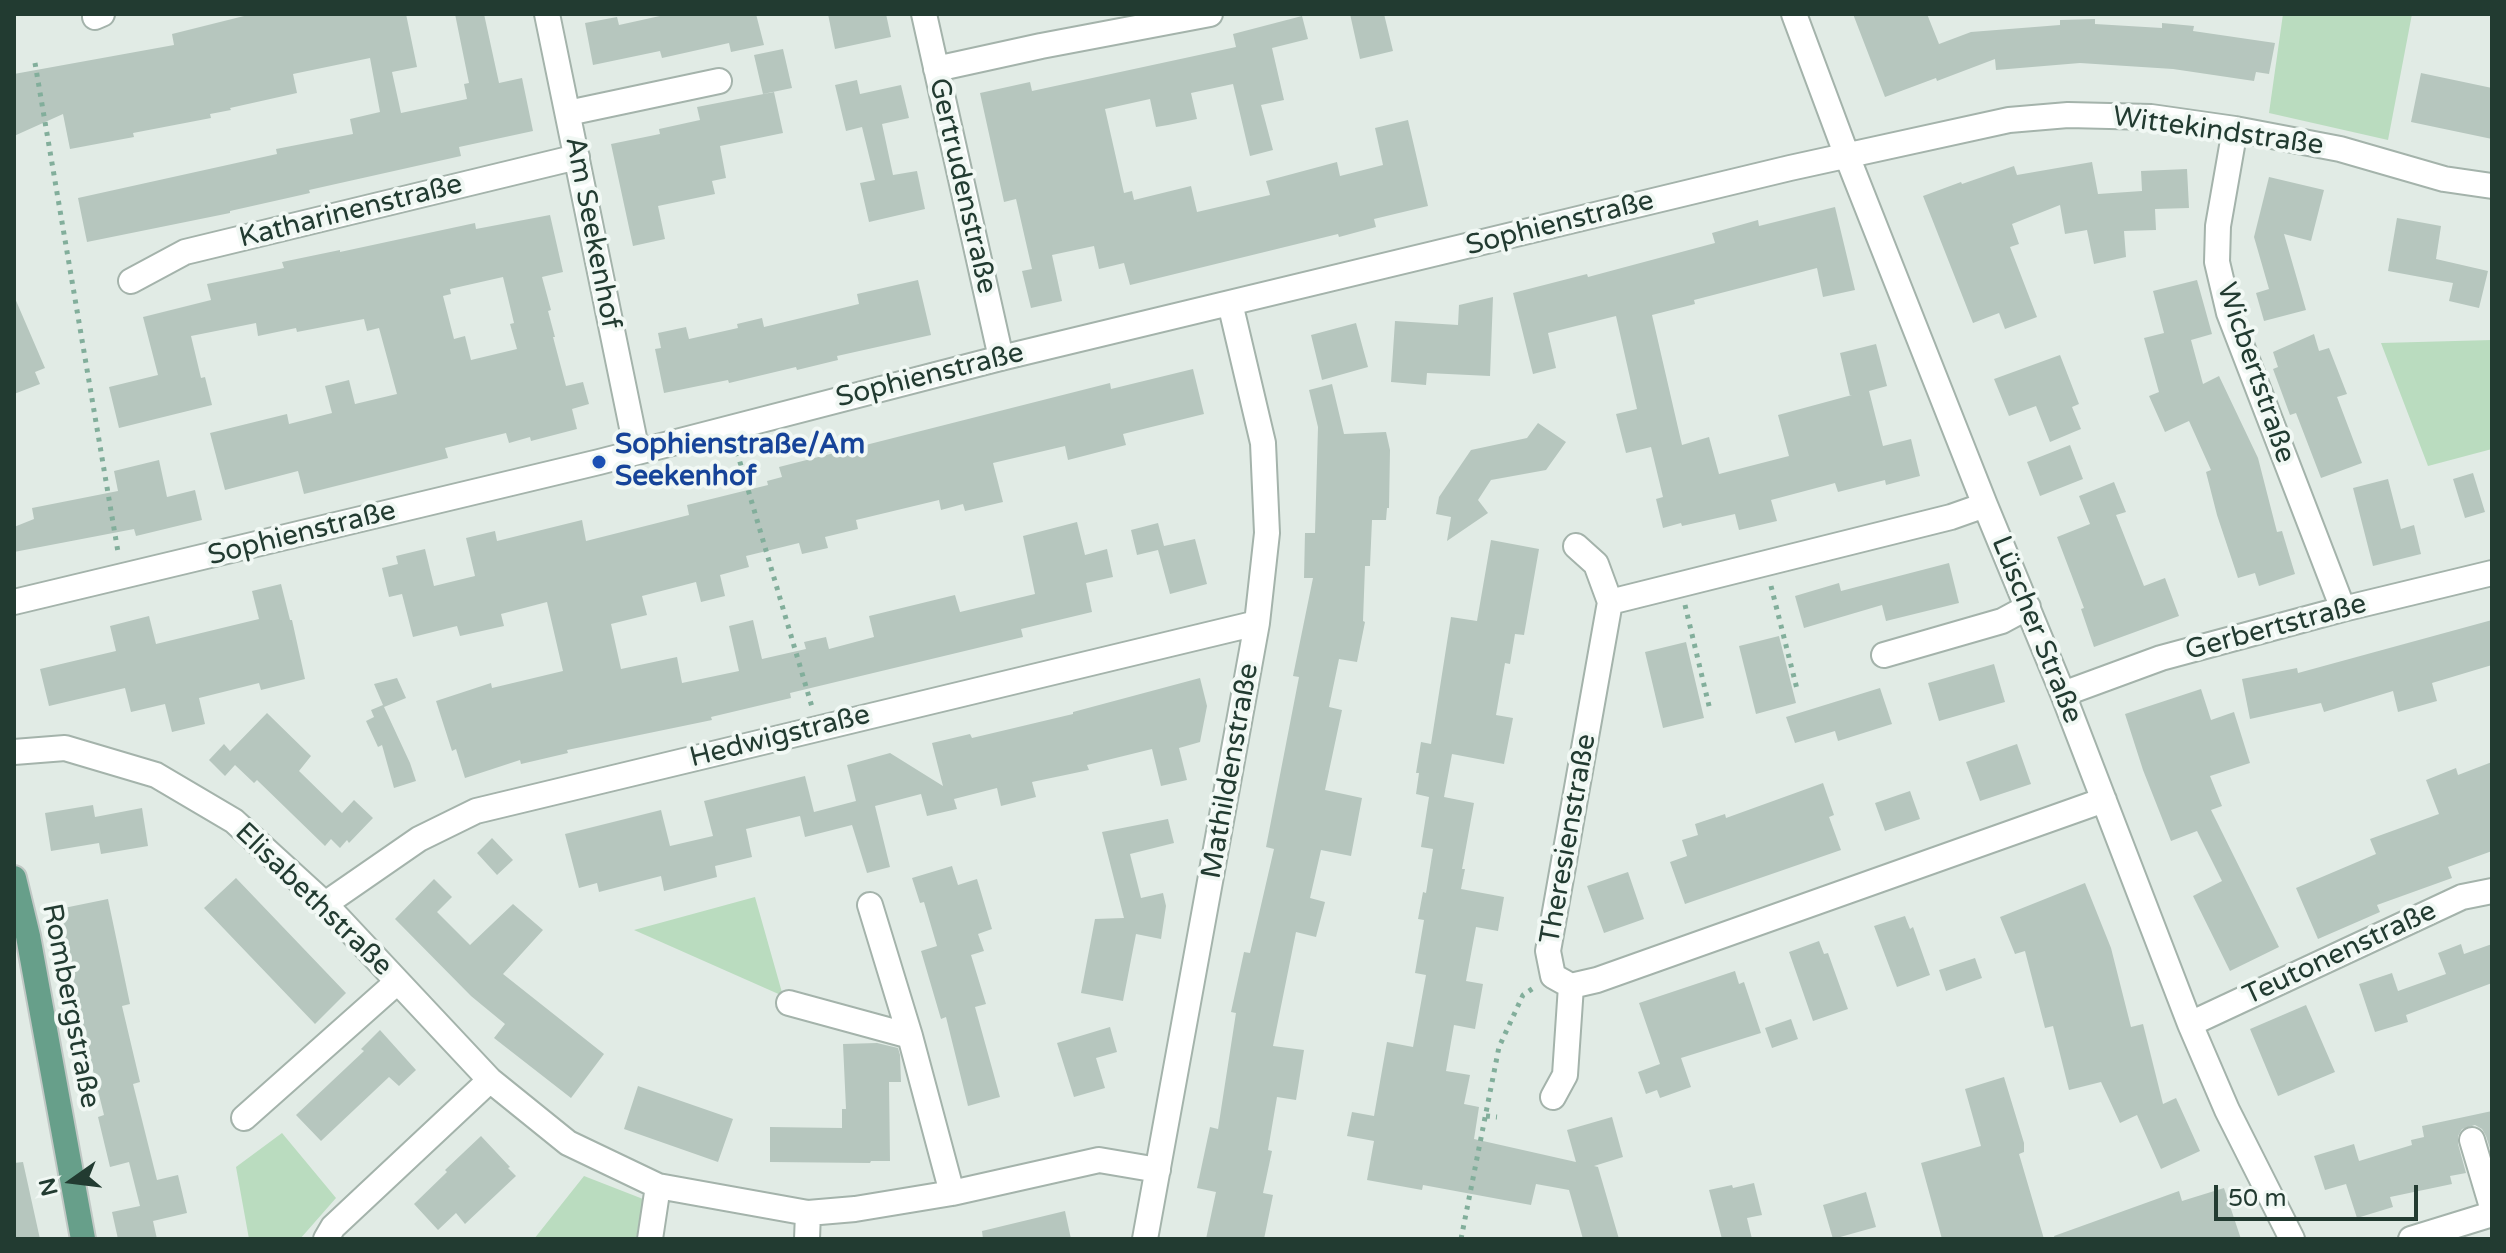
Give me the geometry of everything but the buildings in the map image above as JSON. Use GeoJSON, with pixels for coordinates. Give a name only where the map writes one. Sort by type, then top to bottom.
{"type":"FeatureCollection","features":[{"type":"Feature","properties":{"kind":"main road","name":"Rombergstraße"},"geometry":{"type":"LineString","coordinates":[[14,878],[28,936],[83,1239]]}},
{"type":"Feature","properties":{"kind":"street","name":"Am Seekenhof"},"geometry":{"type":"LineString","coordinates":[[547,14],[637,452]]}},
{"type":"Feature","properties":{"kind":"street","name":"Gertrudenstraße"},"geometry":{"type":"LineString","coordinates":[[924,14],[1001,358]]}},
{"type":"Feature","properties":{"kind":"street"},"geometry":{"type":"LineString","coordinates":[[936,69],[1210,14]]}},
{"type":"Feature","properties":{"kind":"street","name":"Lüscher Straße"},"geometry":{"type":"LineString","coordinates":[[1794,14],[1847,156],[2063,694],[2190,1024],[2227,1110],[2292,1239]]}},
{"type":"Feature","properties":{"kind":"street"},"geometry":{"type":"LineString","coordinates":[[568,113],[719,81]]}},
{"type":"Feature","properties":{"kind":"street","name":"Wittekindstraße"},"geometry":{"type":"LineString","coordinates":[[1847,156],[2009,120],[2068,115],[2151,117],[2340,149],[2444,179],[2492,186]]}},
{"type":"Feature","properties":{"kind":"street","name":"Wicbertstraße"},"geometry":{"type":"LineString","coordinates":[[2235,129],[2218,226],[2217,262],[2229,313],[2343,609]]}},
{"type":"Feature","properties":{"kind":"street","name":"Sophienstraße"},"geometry":{"type":"LineString","coordinates":[[14,602],[637,452],[1001,358],[1847,156]]}},
{"type":"Feature","properties":{"kind":"street","name":"Katharinenstraße"},"geometry":{"type":"LineString","coordinates":[[131,281],[185,252],[577,157]]}},
{"type":"Feature","properties":{"kind":"street","name":"Mathildenstraße"},"geometry":{"type":"LineString","coordinates":[[1145,1239],[1257,623],[1267,533],[1263,443],[1230,303]]}},
{"type":"Feature","properties":{"kind":"street"},"geometry":{"type":"LineString","coordinates":[[1576,546],[1596,564],[1610,602],[1951,517],[1985,505]]}},
{"type":"Feature","properties":{"kind":"street","name":"Gerbertstraße"},"geometry":{"type":"LineString","coordinates":[[2063,694],[2161,658],[2492,573]]}},
{"type":"Feature","properties":{"kind":"street","name":"Theresienstraße"},"geometry":{"type":"LineString","coordinates":[[1610,602],[1548,951],[1562,981],[1597,980],[2104,800]]}},
{"type":"Feature","properties":{"kind":"street"},"geometry":{"type":"LineString","coordinates":[[1884,655],[2002,621],[2028,607]]}},
{"type":"Feature","properties":{"kind":"street","name":"Hedwigstraße"},"geometry":{"type":"LineString","coordinates":[[325,904],[419,839],[476,811],[1257,623]]}},
{"type":"Feature","properties":{"kind":"street","name":"Elisabethstraße"},"geometry":{"type":"LineString","coordinates":[[14,752],[65,748],[156,775],[234,821],[325,904],[490,1080],[568,1143],[658,1186],[808,1213],[855,1209],[952,1193],[1099,1160],[1158,1170]]}},
{"type":"Feature","properties":{"kind":"street","name":"Teutonenstraße"},"geometry":{"type":"LineString","coordinates":[[2190,1024],[2462,897],[2492,891]]}},
{"type":"Feature","properties":{"kind":"street"},"geometry":{"type":"LineString","coordinates":[[870,905],[910,1036],[952,1193]]}},
{"type":"Feature","properties":{"kind":"street"},"geometry":{"type":"LineString","coordinates":[[1553,1097],[1565,1075],[1562,981]]}},
{"type":"Feature","properties":{"kind":"street"},"geometry":{"type":"LineString","coordinates":[[244,1118],[396,983]]}},
{"type":"Feature","properties":{"kind":"street"},"geometry":{"type":"LineString","coordinates":[[789,1003],[910,1036]]}},
{"type":"Feature","properties":{"kind":"street"},"geometry":{"type":"LineString","coordinates":[[326,1239],[333,1227],[490,1080]]}},
{"type":"Feature","properties":{"kind":"street"},"geometry":{"type":"LineString","coordinates":[[2472,1140],[2492,1207]]}},
{"type":"Feature","properties":{"kind":"street"},"geometry":{"type":"LineString","coordinates":[[650,1239],[658,1186]]}},
{"type":"Feature","properties":{"kind":"street"},"geometry":{"type":"LineString","coordinates":[[807,1239],[808,1213]]}},
{"type":"Feature","properties":{"kind":"street"},"geometry":{"type":"LineString","coordinates":[[2411,1239],[2492,1214]]}},
{"type":"Feature","properties":{"kind":"path"},"geometry":{"type":"LineString","coordinates":[[35,63],[122,577]]}},
{"type":"Feature","properties":{"kind":"path"},"geometry":{"type":"LineString","coordinates":[[729,428],[818,727]]}},
{"type":"Feature","properties":{"kind":"path"},"geometry":{"type":"LineString","coordinates":[[1765,562],[1797,689]]}},
{"type":"Feature","properties":{"kind":"path"},"geometry":{"type":"LineString","coordinates":[[1680,584],[1710,710]]}},
{"type":"Feature","properties":{"kind":"path"},"geometry":{"type":"LineString","coordinates":[[1461,1239],[1499,1047],[1523,995],[1562,981]]}},
{"type":"Feature","properties":{"kind":"path"},"geometry":{"type":"LineString","coordinates":[[1486,1116],[1497,1117]]}},
{"type":"Feature","properties":{"kind":"green space"},"geometry":{"type":"Polygon","coordinates":[[[2283,14],[2412,14],[2388,140],[2269,113],[2283,14]]]}},
{"type":"Feature","properties":{"kind":"green space"},"geometry":{"type":"Polygon","coordinates":[[[2492,340],[2492,449],[2428,466],[2381,343],[2492,340]]]}},
{"type":"Feature","properties":{"kind":"green space"},"geometry":{"type":"Polygon","coordinates":[[[755,897],[783,996],[634,930],[755,897]]]}},
{"type":"Feature","properties":{"kind":"green space"},"geometry":{"type":"Polygon","coordinates":[[[282,1133],[336,1198],[300,1239],[249,1239],[236,1167],[282,1133]]]}},
{"type":"Feature","properties":{"kind":"green space"},"geometry":{"type":"Polygon","coordinates":[[[584,1176],[643,1199],[636,1239],[534,1239],[584,1176]]]}},
{"type":"Feature","properties":{"kind":"place","name":"Sophienstraße/Am Seekenhof"},"geometry":{"type":"Point","coordinates":[599,462]}}]}
